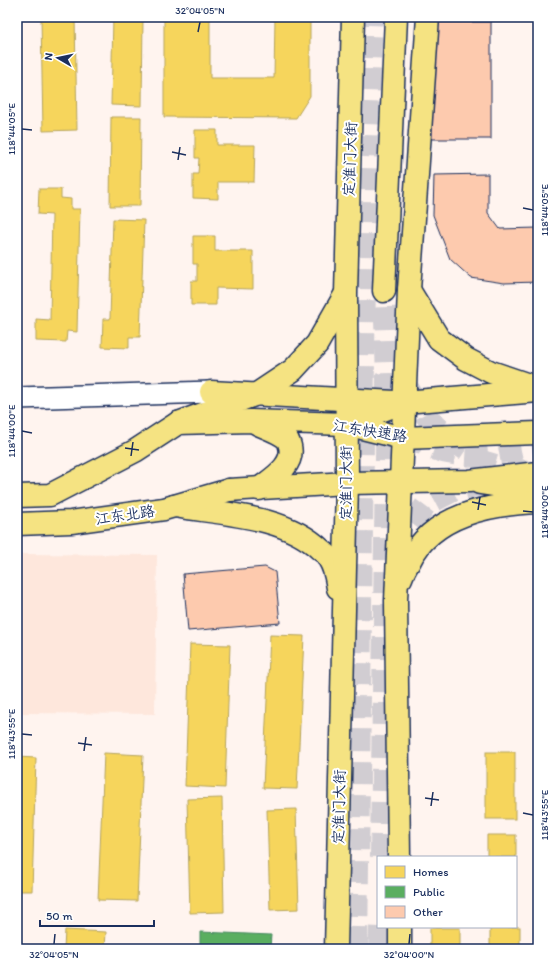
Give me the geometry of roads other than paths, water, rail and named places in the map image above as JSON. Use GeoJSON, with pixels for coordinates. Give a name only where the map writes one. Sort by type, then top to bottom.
{"type":"FeatureCollection","features":[{"type":"Feature","properties":{"kind":"main road","name":"定淮门大街"},"geometry":{"type":"LineString","coordinates":[[336,949],[346,483],[346,294],[353,17]]}},
{"type":"Feature","properties":{"kind":"main road"},"geometry":{"type":"LineString","coordinates":[[384,291],[396,17]]}},
{"type":"Feature","properties":{"kind":"main road"},"geometry":{"type":"LineString","coordinates":[[399,856],[396,601],[409,290],[428,17]]}},
{"type":"Feature","properties":{"kind":"main road"},"geometry":{"type":"LineString","coordinates":[[409,290],[439,339],[466,359],[491,372],[538,390]]}},
{"type":"Feature","properties":{"kind":"main road"},"geometry":{"type":"LineString","coordinates":[[17,496],[50,495],[135,451],[178,423],[257,394],[293,370],[317,344],[346,294]]}},
{"type":"Feature","properties":{"kind":"main road"},"geometry":{"type":"LineString","coordinates":[[17,398],[211,392],[404,402],[538,390]]}},
{"type":"Feature","properties":{"kind":"main road"},"geometry":{"type":"LineString","coordinates":[[346,424],[404,402]]}},
{"type":"Feature","properties":{"kind":"main road"},"geometry":{"type":"LineString","coordinates":[[251,421],[285,438],[289,442],[291,449],[287,464],[259,489]]}},
{"type":"Feature","properties":{"kind":"main road","name":"江东快速路"},"geometry":{"type":"LineString","coordinates":[[178,423],[251,421],[346,424],[403,438],[538,433]]}},
{"type":"Feature","properties":{"kind":"main road"},"geometry":{"type":"LineString","coordinates":[[259,489],[346,483],[468,481],[538,473]]}},
{"type":"Feature","properties":{"kind":"main road"},"geometry":{"type":"LineString","coordinates":[[468,481],[538,492]]}},
{"type":"Feature","properties":{"kind":"main road","name":"江东北路"},"geometry":{"type":"LineString","coordinates":[[17,524],[71,522],[164,509],[230,490],[259,489]]}},
{"type":"Feature","properties":{"kind":"main road"},"geometry":{"type":"LineString","coordinates":[[396,601],[402,575],[413,553],[427,536],[455,518],[480,510],[538,502]]}},
{"type":"Feature","properties":{"kind":"main road"},"geometry":{"type":"LineString","coordinates":[[174,506],[245,517],[271,523],[291,530],[313,542],[329,557],[336,574],[343,628]]}},
{"type":"Feature","properties":{"kind":"main road"},"geometry":{"type":"LineString","coordinates":[[400,928],[400,949]]}},
{"type":"Feature","properties":{"kind":"tunnel"},"geometry":{"type":"LineString","coordinates":[[357,949],[366,188],[372,17]]}},
{"type":"Feature","properties":{"kind":"tunnel"},"geometry":{"type":"LineString","coordinates":[[381,856],[387,377],[384,291]]}},
{"type":"Feature","properties":{"kind":"tunnel"},"geometry":{"type":"LineString","coordinates":[[407,386],[425,415],[454,442],[482,461],[512,470],[530,471]]}},
{"type":"Feature","properties":{"kind":"tunnel"},"geometry":{"type":"LineString","coordinates":[[406,432],[424,445],[435,450],[458,455],[470,456],[493,454],[538,445]]}},
{"type":"Feature","properties":{"kind":"tunnel"},"geometry":{"type":"LineString","coordinates":[[399,554],[408,529],[425,506],[453,491],[479,485]]}},
{"type":"Feature","properties":{"kind":"tunnel"},"geometry":{"type":"LineString","coordinates":[[379,949],[380,928]]}}]}
